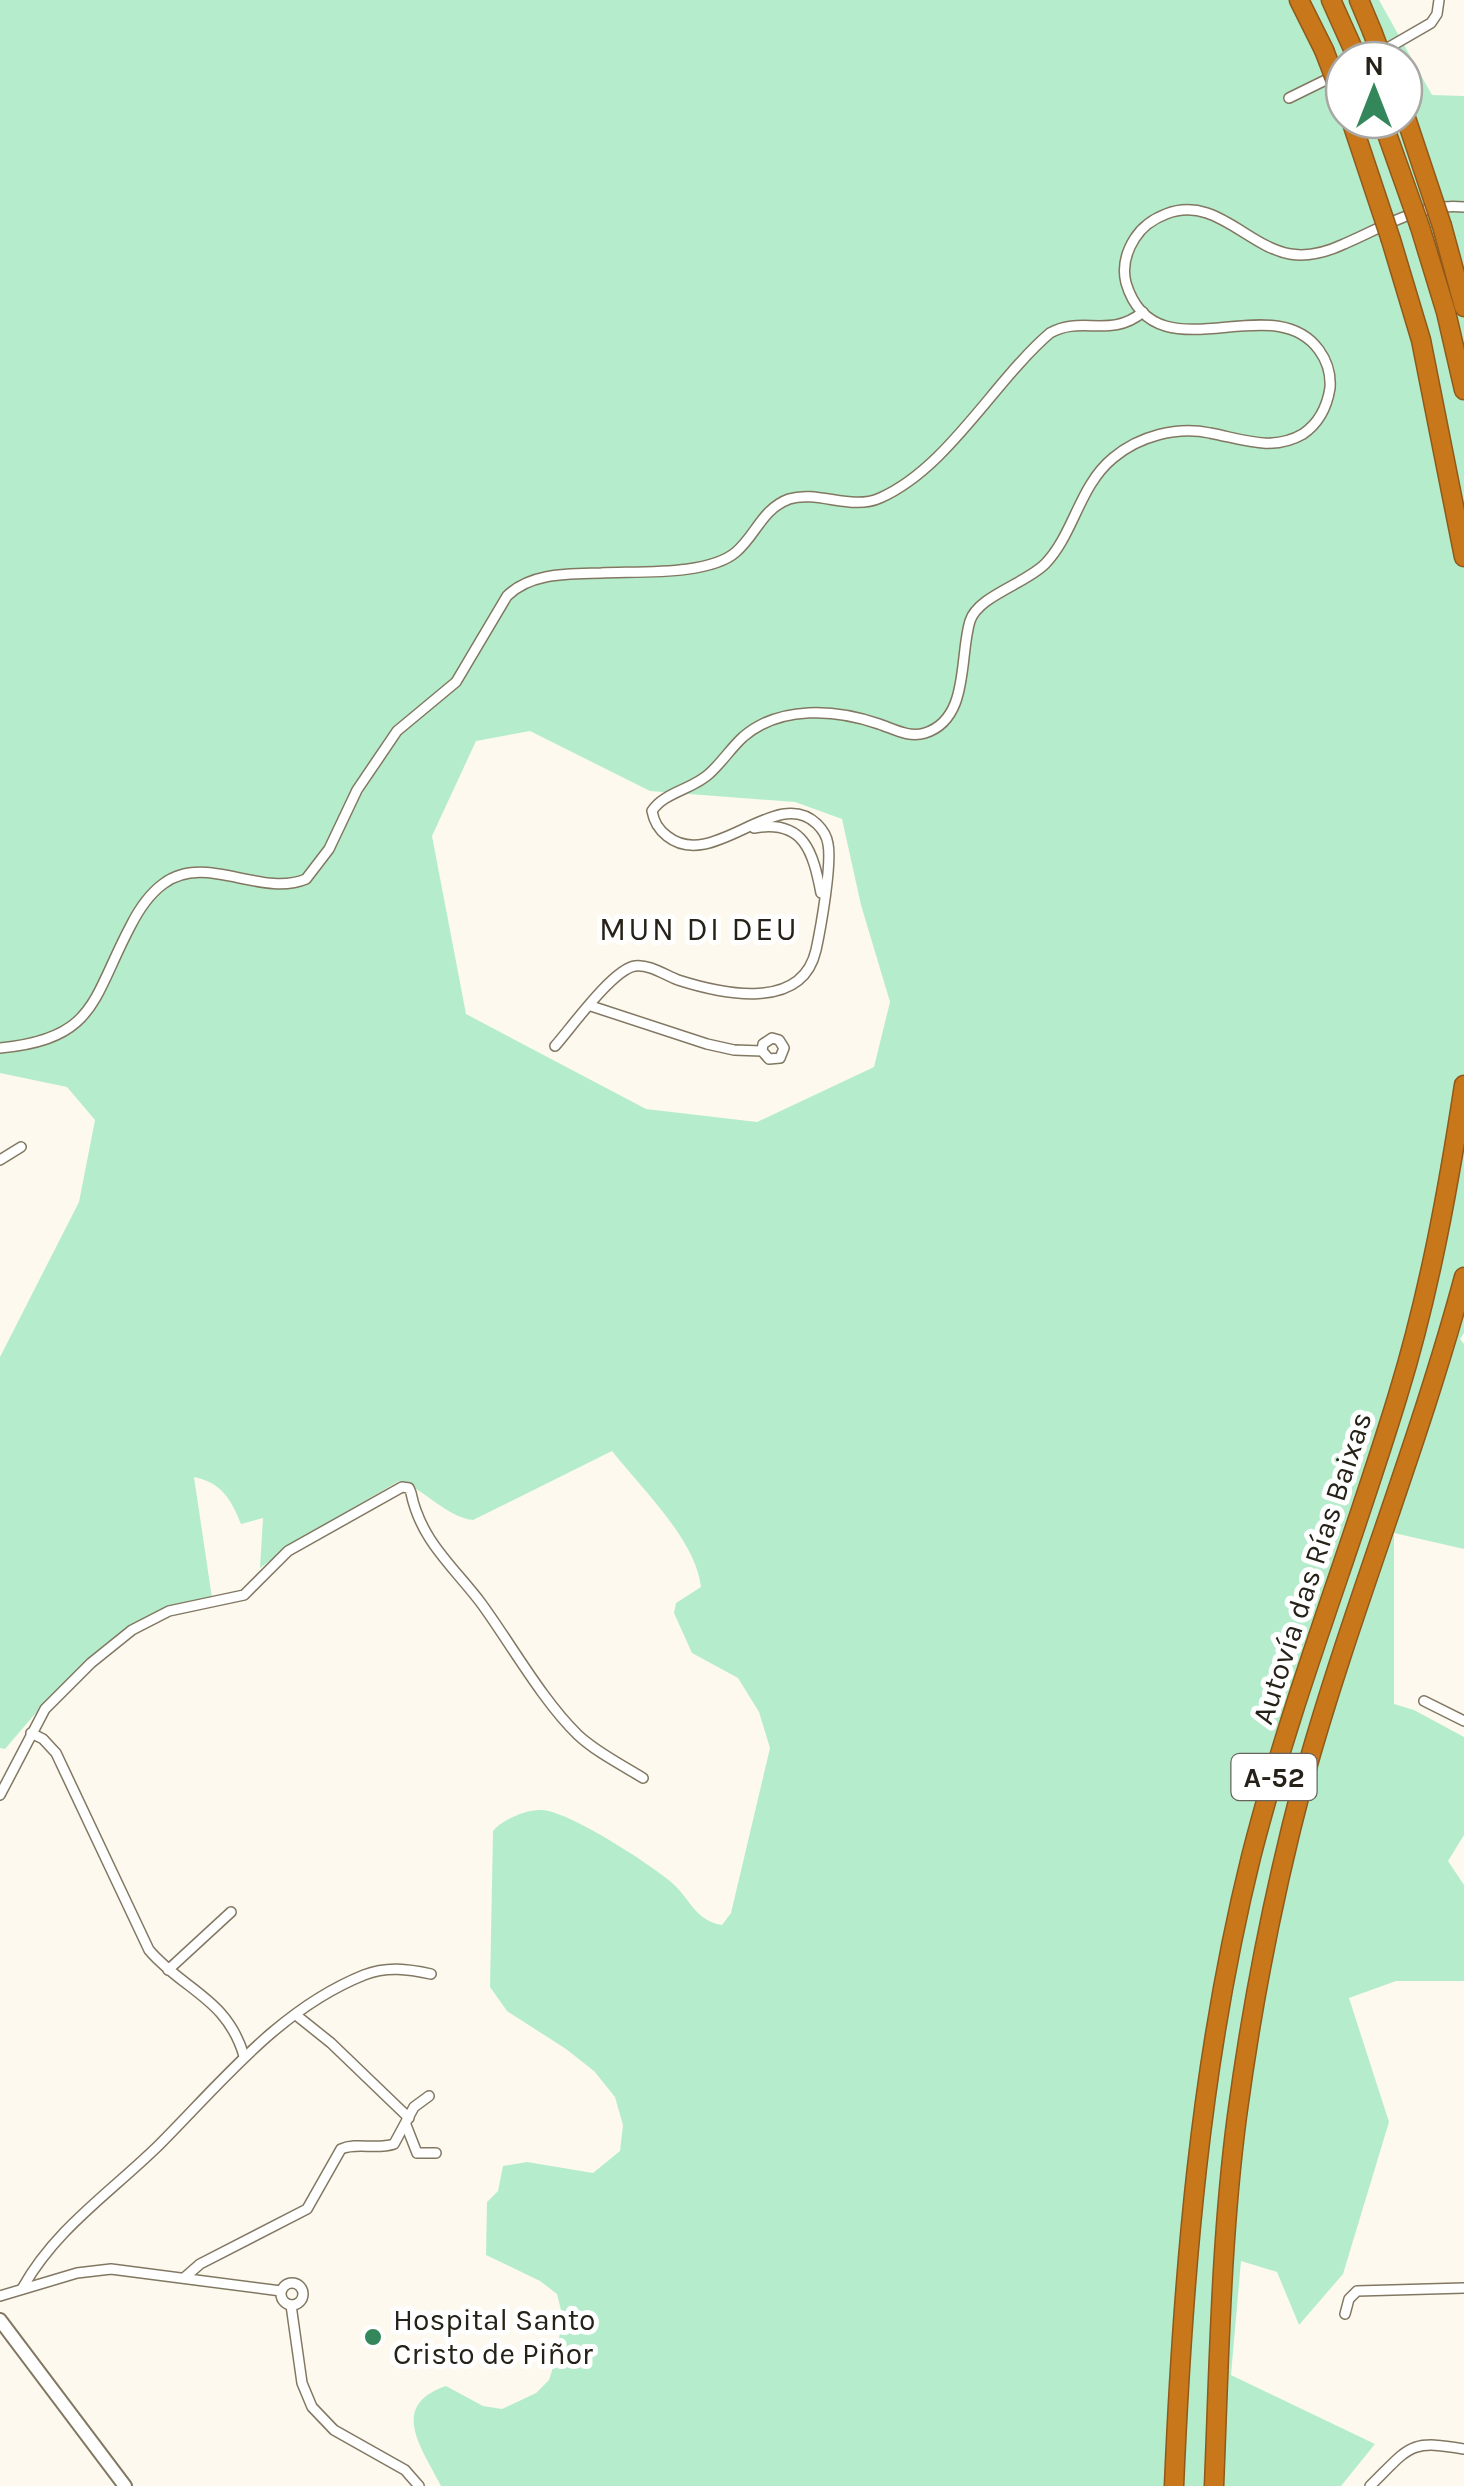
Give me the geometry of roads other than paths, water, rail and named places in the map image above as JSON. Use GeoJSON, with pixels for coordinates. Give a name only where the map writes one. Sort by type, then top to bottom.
{"type":"FeatureCollection","features":[{"type":"Feature","properties":{"kind":"highway"},"geometry":{"type":"LineString","coordinates":[[1298,0],[1324,50]]}},
{"type":"Feature","properties":{"kind":"highway"},"geometry":{"type":"LineString","coordinates":[[1331,0],[1349,40]]}},
{"type":"Feature","properties":{"kind":"highway"},"geometry":{"type":"LineString","coordinates":[[1359,0],[1375,40]]}},
{"type":"Feature","properties":{"kind":"highway"},"geometry":{"type":"LineString","coordinates":[[1358,140],[1421,340],[1464,556]]}},
{"type":"Feature","properties":{"kind":"highway"},"geometry":{"type":"LineString","coordinates":[[1389,140],[1446,312],[1464,390]]}},
{"type":"Feature","properties":{"kind":"highway"},"geometry":{"type":"LineString","coordinates":[[1413,140],[1464,308]]}},
{"type":"Feature","properties":{"kind":"highway","name":"Autovía das Rías Baixas"},"geometry":{"type":"LineString","coordinates":[[1174,2486],[1196,2164],[1229,1957],[1294,1704],[1398,1396],[1448,1189],[1464,1085]]}},
{"type":"Feature","properties":{"kind":"highway","name":"Autovía das Rías Baixas"},"geometry":{"type":"LineString","coordinates":[[1214,2486],[1224,2252],[1237,2119],[1276,1894],[1334,1677],[1436,1382],[1464,1277]]}},
{"type":"Feature","properties":{"kind":"street"},"geometry":{"type":"LineString","coordinates":[[1402,40],[1431,23],[1438,14],[1440,0]]}},
{"type":"Feature","properties":{"kind":"street"},"geometry":{"type":"LineString","coordinates":[[1289,98],[1324,81]]}},
{"type":"Feature","properties":{"kind":"street"},"geometry":{"type":"LineString","coordinates":[[555,1046],[626,969],[641,966],[720,990],[769,992],[801,979],[813,959],[829,872],[828,843],[813,821],[799,814],[784,814],[706,844],[684,844],[659,829],[652,811],[662,800],[698,783],[752,731],[792,715],[836,713],[912,734],[933,729],[953,708],[975,610],[1044,565],[1085,493],[1110,460],[1138,442],[1180,431],[1278,443],[1307,431],[1321,416],[1329,392],[1329,372],[1321,352],[1300,333],[1265,324],[1175,329],[1143,312],[1124,274],[1126,258],[1139,232],[1168,213],[1200,211],[1219,216],[1280,251],[1308,254],[1343,245],[1418,213],[1459,207]]}},
{"type":"Feature","properties":{"kind":"street"},"geometry":{"type":"LineString","coordinates":[[0,1048],[55,1038],[86,1014],[132,923],[152,893],[168,880],[197,873],[289,884],[306,879],[319,866],[357,790],[398,731],[456,682],[507,596],[518,586],[549,576],[719,563],[739,550],[771,510],[788,500],[799,496],[862,502],[883,496],[952,442],[1050,333],[1066,325],[1116,326],[1129,323],[1143,312]]}},
{"type":"Feature","properties":{"kind":"street"},"geometry":{"type":"LineString","coordinates":[[800,836],[804,824],[813,821]]}},
{"type":"Feature","properties":{"kind":"street"},"geometry":{"type":"LineString","coordinates":[[737,833],[774,826],[800,836],[812,853],[822,900]]}},
{"type":"Feature","properties":{"kind":"street"},"geometry":{"type":"LineString","coordinates":[[605,989],[620,1016]]}},
{"type":"Feature","properties":{"kind":"street"},"geometry":{"type":"LineString","coordinates":[[591,1006],[706,1044],[762,1051]]}},
{"type":"Feature","properties":{"kind":"street"},"geometry":{"type":"LineString","coordinates":[[0,1160],[21,1147]]}},
{"type":"Feature","properties":{"kind":"street"},"geometry":{"type":"LineString","coordinates":[[0,1794],[45,1708],[132,1630],[170,1610],[244,1595],[288,1551],[402,1487],[409,1488],[422,1527],[436,1552],[478,1599],[556,1710],[580,1738],[643,1778]]}},
{"type":"Feature","properties":{"kind":"street"},"geometry":{"type":"LineString","coordinates":[[1424,1701],[1464,1720]]}},
{"type":"Feature","properties":{"kind":"street"},"geometry":{"type":"LineString","coordinates":[[30,1733],[44,1738],[56,1753],[147,1947],[168,1970],[202,1993],[235,2032],[244,2056]]}},
{"type":"Feature","properties":{"kind":"street"},"geometry":{"type":"LineString","coordinates":[[168,1970],[230,1912]]}},
{"type":"Feature","properties":{"kind":"street"},"geometry":{"type":"LineString","coordinates":[[22,2289],[62,2232],[160,2144],[244,2056],[296,2015],[351,1980],[374,1971],[398,1968],[431,1974]]}},
{"type":"Feature","properties":{"kind":"street"},"geometry":{"type":"LineString","coordinates":[[296,2015],[331,2043],[407,2121],[417,2153],[436,2153]]}},
{"type":"Feature","properties":{"kind":"street"},"geometry":{"type":"LineString","coordinates":[[184,2278],[200,2264],[307,2209],[343,2147],[389,2146],[397,2142],[418,2103],[428,2096]]}},
{"type":"Feature","properties":{"kind":"street"},"geometry":{"type":"LineString","coordinates":[[0,2296],[98,2270],[282,2291]]}},
{"type":"Feature","properties":{"kind":"street"},"geometry":{"type":"LineString","coordinates":[[282,2291],[289,2284],[301,2290],[301,2299],[291,2305]]}},
{"type":"Feature","properties":{"kind":"street"},"geometry":{"type":"LineString","coordinates":[[1346,2314],[1349,2298],[1358,2292],[1464,2288]]}},
{"type":"Feature","properties":{"kind":"street"},"geometry":{"type":"LineString","coordinates":[[282,2291],[284,2301],[291,2305]]}},
{"type":"Feature","properties":{"kind":"street"},"geometry":{"type":"LineString","coordinates":[[291,2305],[302,2383],[312,2407],[334,2430],[405,2470],[419,2486]]}},
{"type":"Feature","properties":{"kind":"street"},"geometry":{"type":"LineString","coordinates":[[0,2320],[126,2486]]}},
{"type":"Feature","properties":{"kind":"street"},"geometry":{"type":"LineString","coordinates":[[1370,2486],[1414,2446],[1426,2442],[1464,2449]]}},
{"type":"Feature","properties":{"kind":"place","name":"Hospital Santo Cristo de Piñor"},"geometry":{"type":"Point","coordinates":[373,2337]}},
{"type":"Feature","properties":{"kind":"district","name":"MUN DI DEU"},"geometry":{"type":"Point","coordinates":[699,929]}}]}
